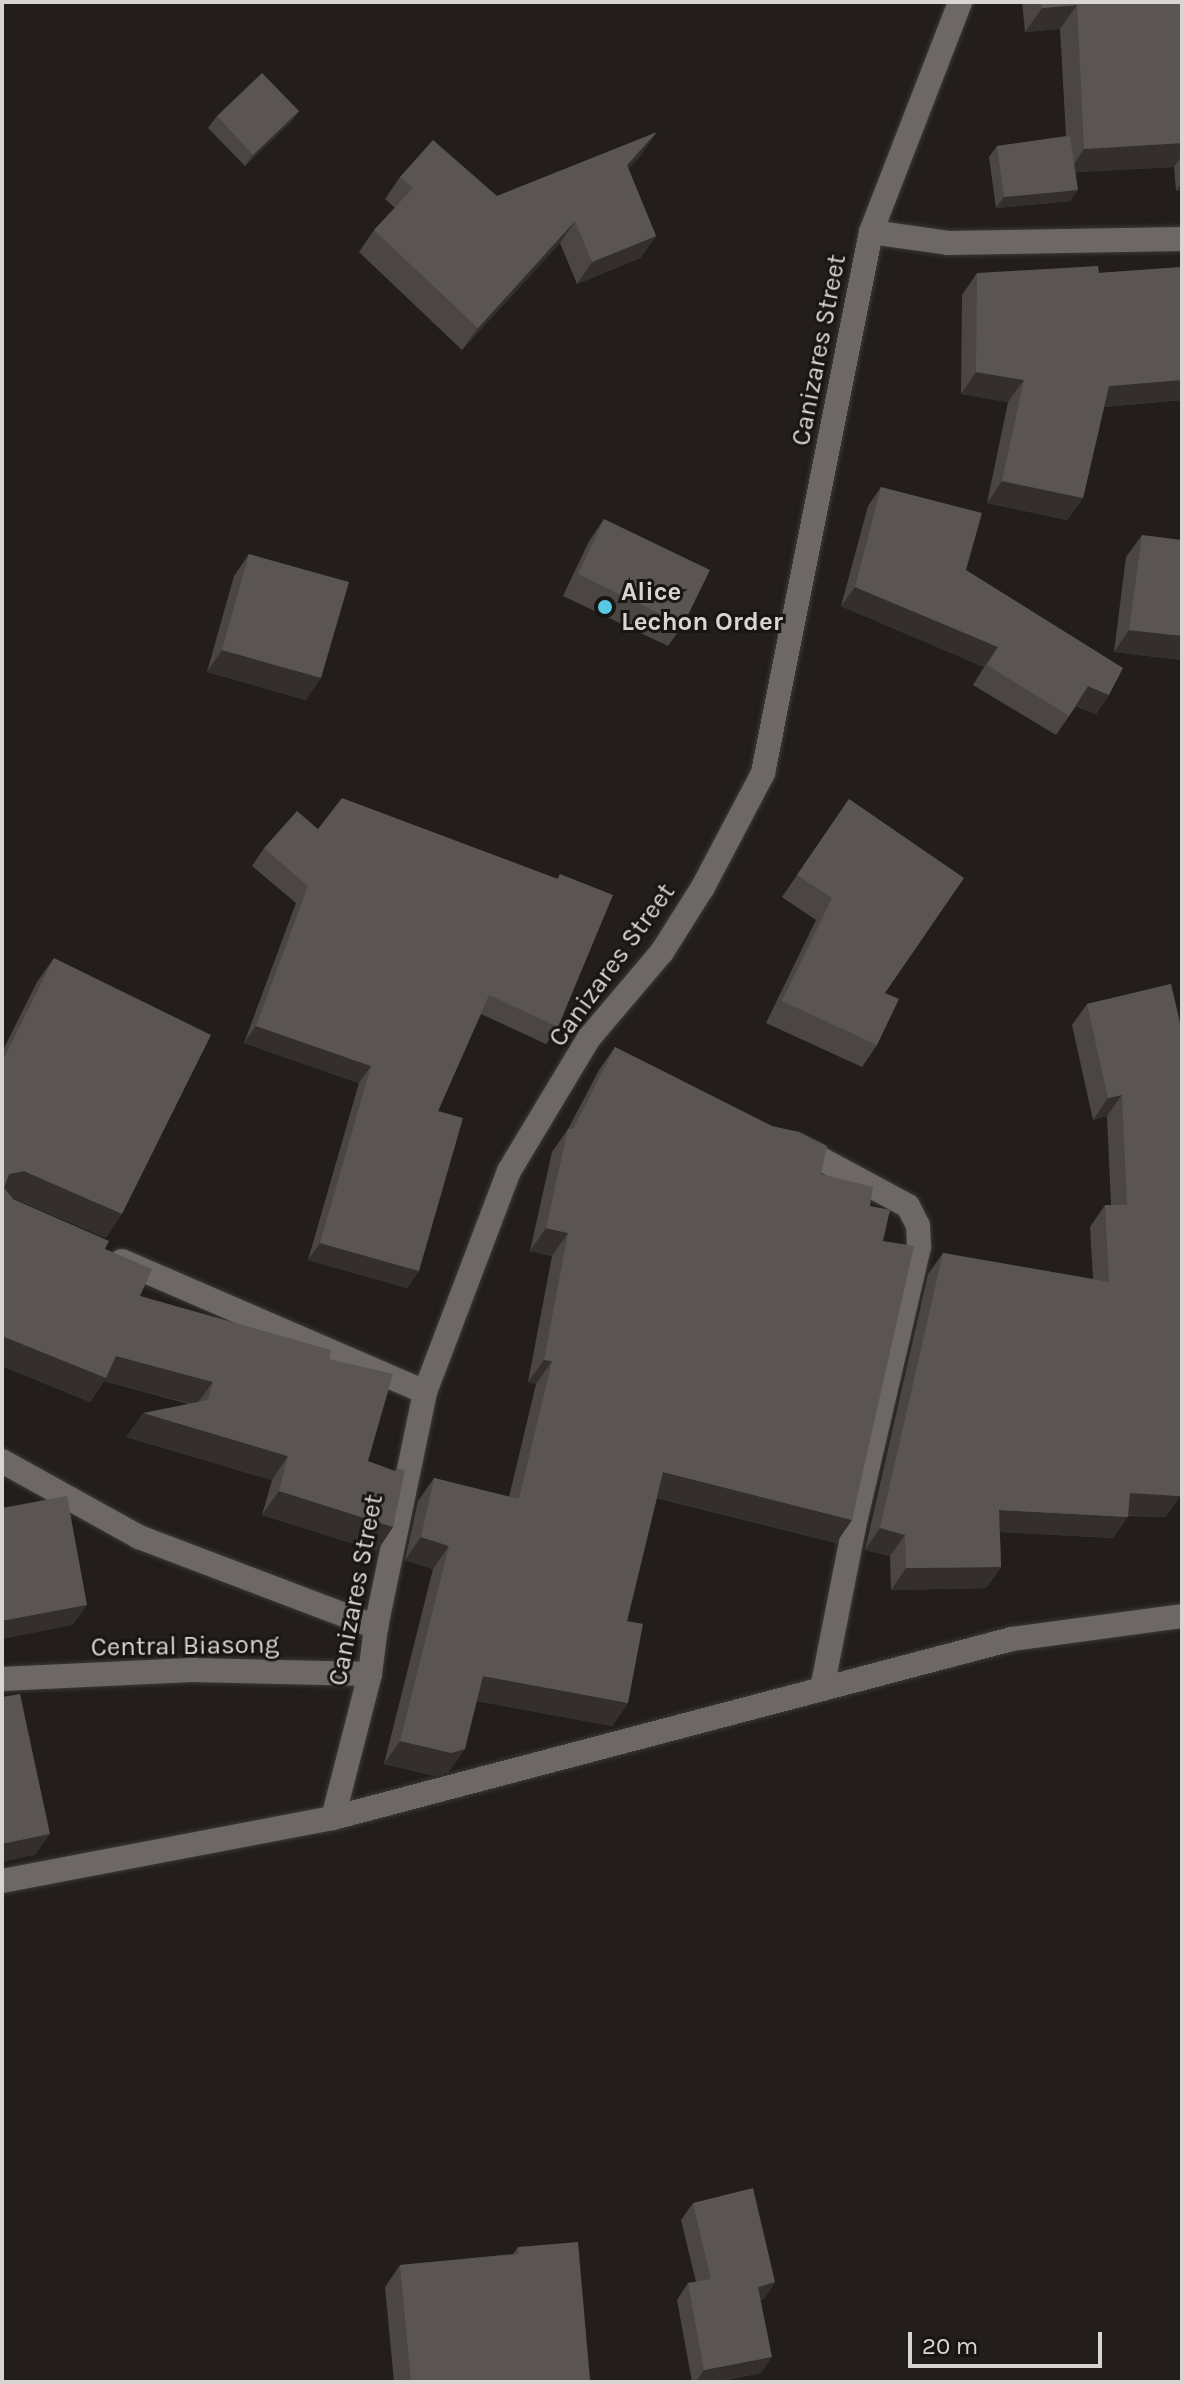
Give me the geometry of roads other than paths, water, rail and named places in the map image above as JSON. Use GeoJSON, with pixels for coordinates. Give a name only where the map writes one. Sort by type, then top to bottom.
{"type":"FeatureCollection","features":[{"type":"Feature","properties":{"kind":"street","name":"Canizares Street"},"geometry":{"type":"LineString","coordinates":[[333,1818],[370,1674],[376,1627],[425,1392],[509,1171],[589,1038],[662,952],[703,887],[763,773],[871,232],[960,2]]}},
{"type":"Feature","properties":{"kind":"street"},"geometry":{"type":"LineString","coordinates":[[871,232],[948,243],[1182,239]]}},
{"type":"Feature","properties":{"kind":"street"},"geometry":{"type":"LineString","coordinates":[[589,1038],[617,1052]]}},
{"type":"Feature","properties":{"kind":"street"},"geometry":{"type":"LineString","coordinates":[[771,1132],[884,1190],[908,1206],[918,1226],[919,1247],[854,1527],[822,1689]]}},
{"type":"Feature","properties":{"kind":"street"},"geometry":{"type":"LineString","coordinates":[[104,1253],[425,1392]]}},
{"type":"Feature","properties":{"kind":"street"},"geometry":{"type":"LineString","coordinates":[[2,1461],[139,1537],[376,1627]]}},
{"type":"Feature","properties":{"kind":"street"},"geometry":{"type":"LineString","coordinates":[[2,1881],[333,1818],[1012,1639],[1182,1616]]}},
{"type":"Feature","properties":{"kind":"street","name":"Central Biasong"},"geometry":{"type":"LineString","coordinates":[[2,1679],[191,1670],[370,1674]]}},
{"type":"Feature","properties":{"kind":"place","name":"Alice Lechon Order"},"geometry":{"type":"Point","coordinates":[605,607]}}]}
